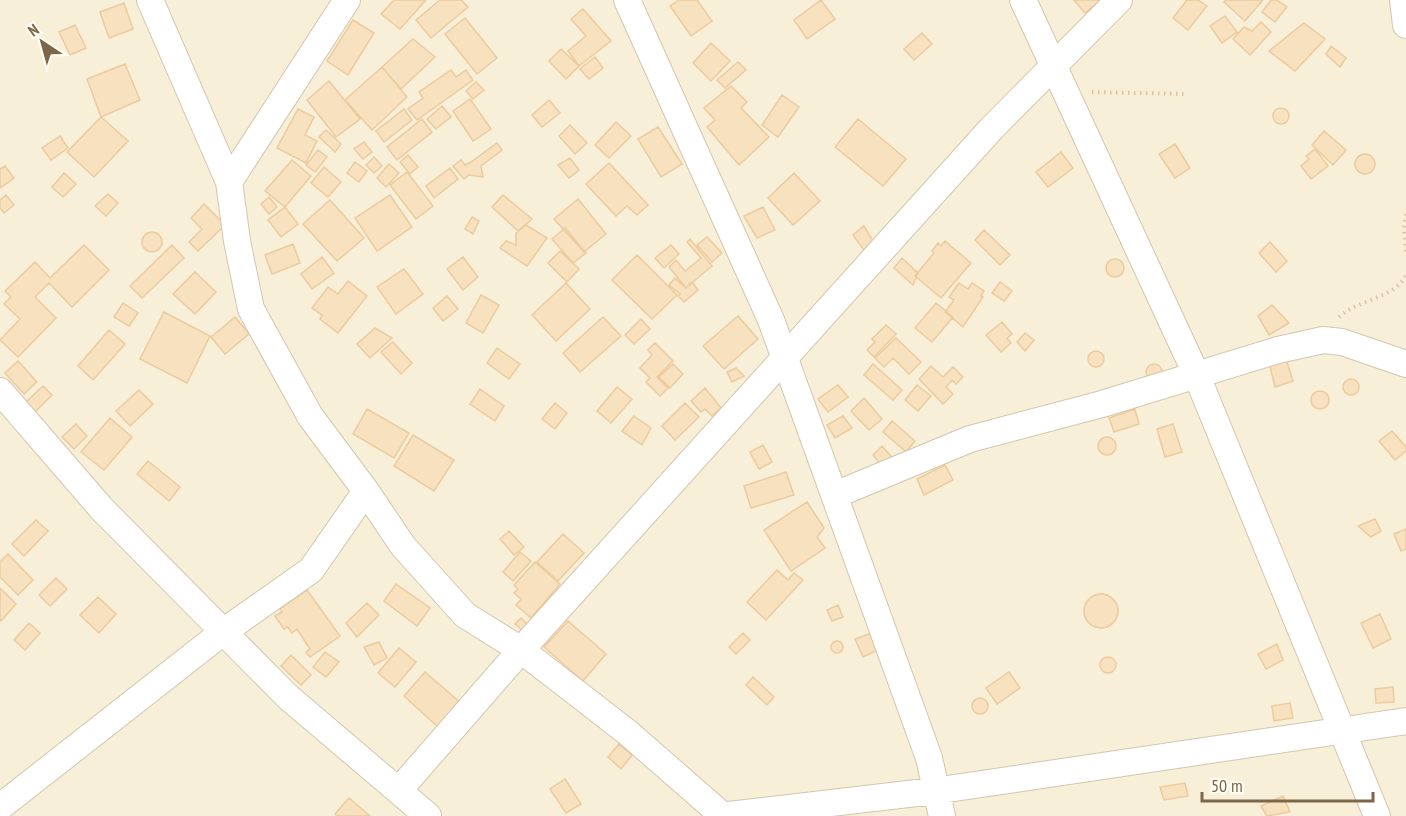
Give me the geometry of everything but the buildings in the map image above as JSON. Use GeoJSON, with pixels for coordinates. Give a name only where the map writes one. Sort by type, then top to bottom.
{"type":"FeatureCollection","features":[{"type":"Feature","properties":{"kind":"street"},"geometry":{"type":"LineString","coordinates":[[150,0],[229,182],[237,241],[251,309],[310,416],[366,490],[403,546],[465,615],[521,650],[627,732],[721,816],[786,812],[1406,721]]}},
{"type":"Feature","properties":{"kind":"street"},"geometry":{"type":"LineString","coordinates":[[229,182],[347,0]]}},
{"type":"Feature","properties":{"kind":"street"},"geometry":{"type":"LineString","coordinates":[[627,0],[771,320],[929,758],[934,791],[942,816]]}},
{"type":"Feature","properties":{"kind":"street"},"geometry":{"type":"LineString","coordinates":[[1023,0],[1197,376],[1377,816]]}},
{"type":"Feature","properties":{"kind":"street"},"geometry":{"type":"LineString","coordinates":[[400,789],[521,650],[990,129],[1119,0]]}},
{"type":"Feature","properties":{"kind":"street"},"geometry":{"type":"LineString","coordinates":[[1403,0],[1406,25]]}},
{"type":"Feature","properties":{"kind":"street"},"geometry":{"type":"LineString","coordinates":[[835,495],[970,439],[1197,376],[1278,350],[1323,340],[1342,342],[1406,364]]}},
{"type":"Feature","properties":{"kind":"street"},"geometry":{"type":"LineString","coordinates":[[0,391],[93,499],[288,697],[400,789],[429,816]]}},
{"type":"Feature","properties":{"kind":"street"},"geometry":{"type":"LineString","coordinates":[[0,807],[223,632],[311,570],[366,490]]}},
{"type":"Feature","properties":{"kind":"path"},"geometry":{"type":"LineString","coordinates":[[1064,91],[1188,94]]}},
{"type":"Feature","properties":{"kind":"path"},"geometry":{"type":"LineString","coordinates":[[1406,214],[1404,228],[1406,252]]}},
{"type":"Feature","properties":{"kind":"path"},"geometry":{"type":"LineString","coordinates":[[1323,340],[1340,316],[1357,303],[1374,300],[1404,280],[1406,274]]}},
{"type":"Feature","properties":{"kind":"shaded area"},"geometry":{"type":"Polygon","coordinates":[[[0,0],[1406,0],[1406,816],[0,816],[0,0]]]}}]}
